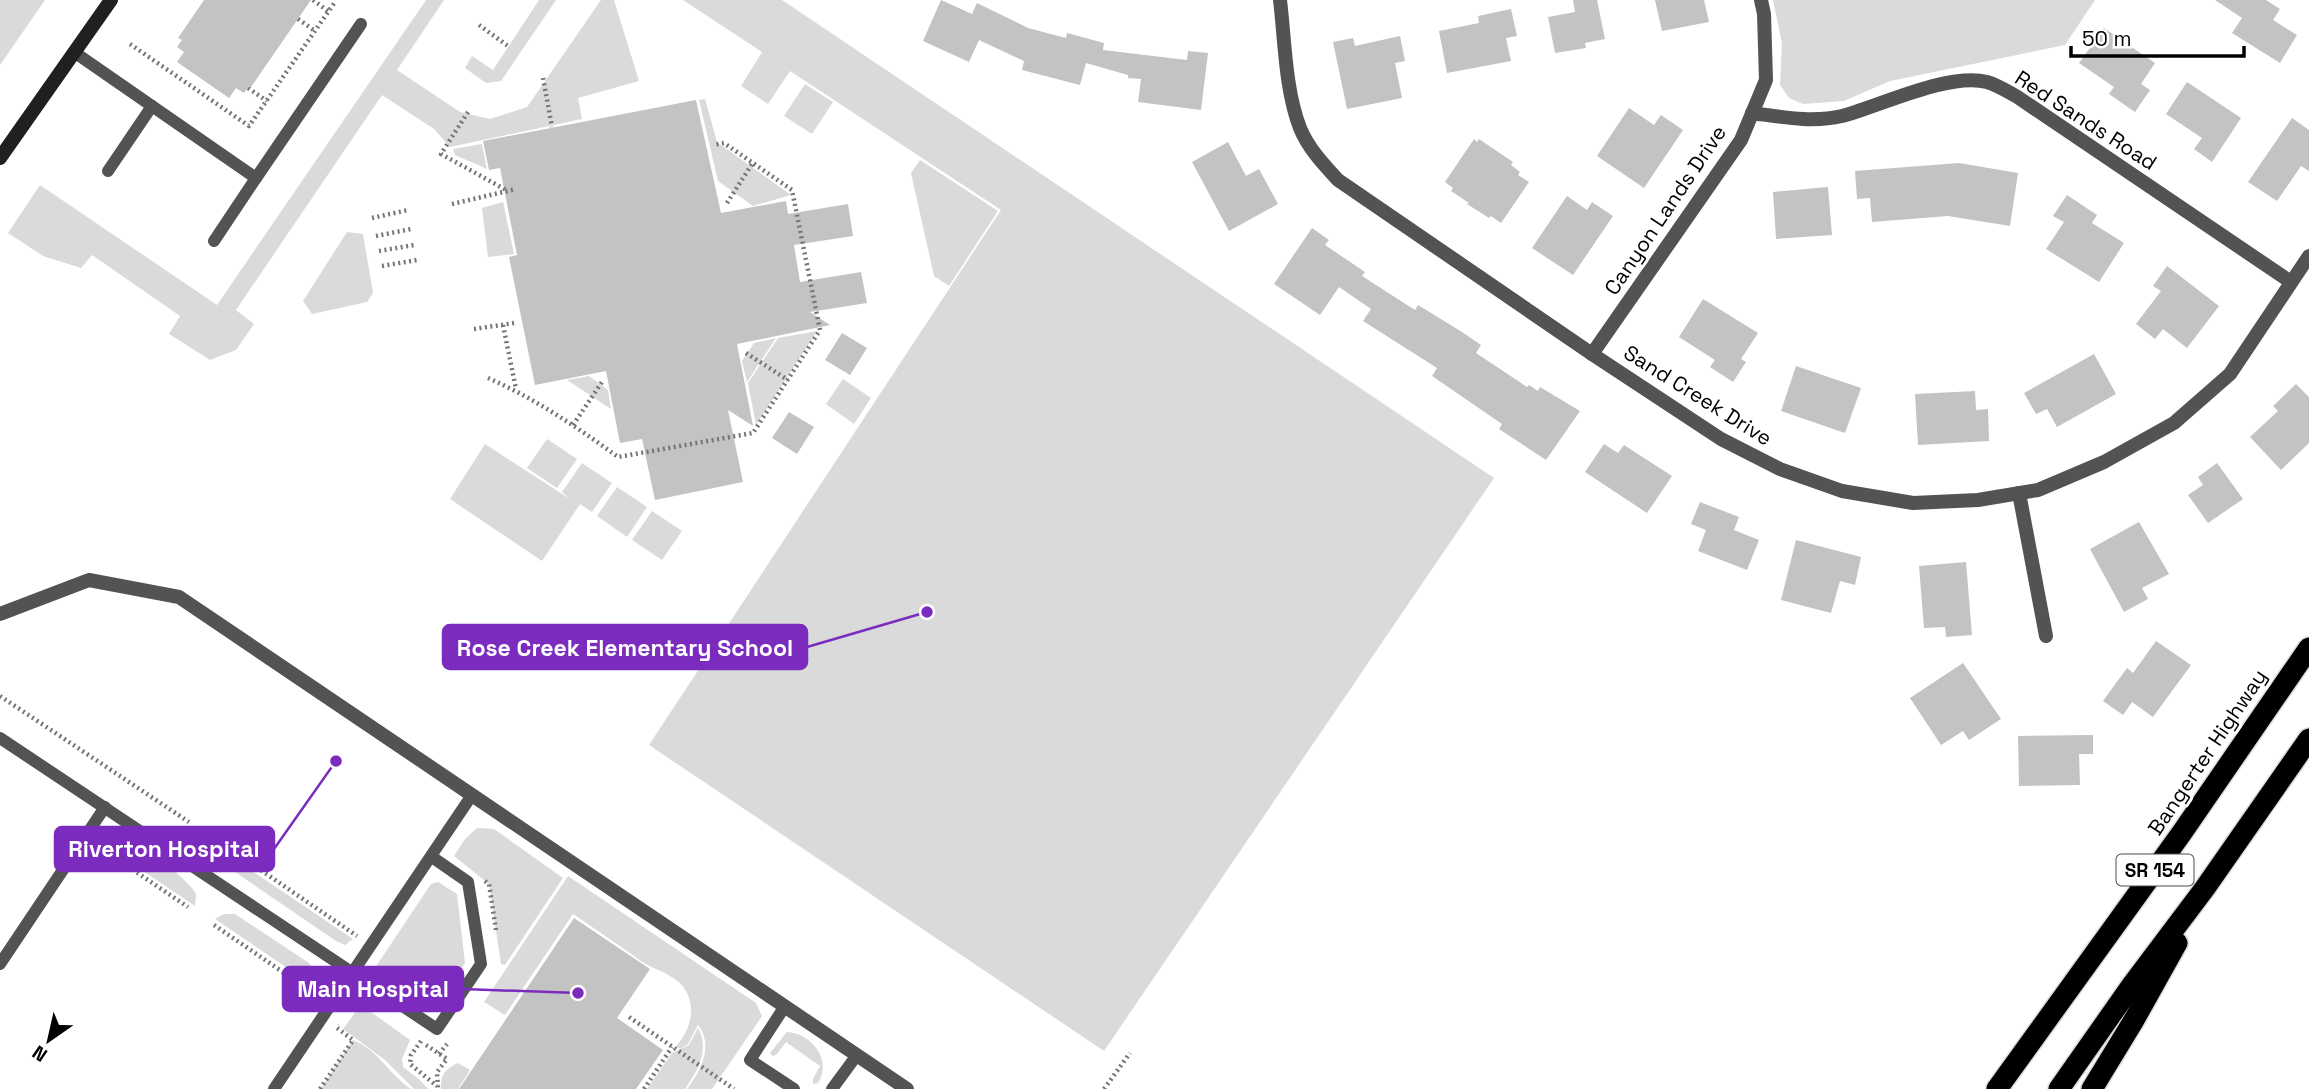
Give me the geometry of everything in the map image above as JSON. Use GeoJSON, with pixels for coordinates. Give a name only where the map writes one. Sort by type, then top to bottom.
{"type":"FeatureCollection","features":[{"type":"Feature","properties":{"kind":"highway","name":"Bangerter Highway"},"geometry":{"type":"LineString","coordinates":[[1997,1089],[2173,845],[2309,648]]}},
{"type":"Feature","properties":{"kind":"highway","name":"SR 154"},"geometry":{"type":"LineString","coordinates":[[2059,1089],[2132,985],[2206,888],[2309,739]]}},
{"type":"Feature","properties":{"kind":"highway"},"geometry":{"type":"LineString","coordinates":[[2092,1089],[2153,988],[2206,888]]}},
{"type":"Feature","properties":{"kind":"main road"},"geometry":{"type":"LineString","coordinates":[[0,158],[111,0]]}},
{"type":"Feature","properties":{"kind":"street","name":"Sand Creek Drive"},"geometry":{"type":"LineString","coordinates":[[1280,0],[1292,94],[1300,129],[1318,158],[1338,180],[1721,439],[1780,469],[1842,491],[1913,503],[1978,500],[2038,490],[2104,462],[2174,423],[2230,374],[2309,256]]}},
{"type":"Feature","properties":{"kind":"street","name":"Canyon Lands Drive"},"geometry":{"type":"LineString","coordinates":[[1592,354],[1741,140],[1766,80],[1764,14],[1761,0]]}},
{"type":"Feature","properties":{"kind":"street","name":"Red Sands Road"},"geometry":{"type":"LineString","coordinates":[[1752,113],[1804,121],[1840,117],[1912,91],[1960,82],[1986,82],[2017,96],[2291,282]]}},
{"type":"Feature","properties":{"kind":"street"},"geometry":{"type":"LineString","coordinates":[[2019,493],[2046,636]]}},
{"type":"Feature","properties":{"kind":"street"},"geometry":{"type":"LineString","coordinates":[[0,614],[89,580],[179,597],[907,1089]]}},
{"type":"Feature","properties":{"kind":"lane"},"geometry":{"type":"LineString","coordinates":[[214,241],[361,24]]}},
{"type":"Feature","properties":{"kind":"lane"},"geometry":{"type":"LineString","coordinates":[[74,52],[256,178]]}},
{"type":"Feature","properties":{"kind":"lane"},"geometry":{"type":"LineString","coordinates":[[107,170],[152,106]]}},
{"type":"Feature","properties":{"kind":"lane"},"geometry":{"type":"LineString","coordinates":[[0,738],[437,1029],[481,964],[468,883],[432,857]]}},
{"type":"Feature","properties":{"kind":"lane"},"geometry":{"type":"LineString","coordinates":[[274,1089],[472,795]]}},
{"type":"Feature","properties":{"kind":"lane"},"geometry":{"type":"LineString","coordinates":[[0,964],[105,807]]}},
{"type":"Feature","properties":{"kind":"lane"},"geometry":{"type":"LineString","coordinates":[[785,1006],[750,1060],[794,1089]]}},
{"type":"Feature","properties":{"kind":"lane"},"geometry":{"type":"LineString","coordinates":[[832,1089],[857,1055]]}},
{"type":"Feature","properties":{"kind":"path"},"geometry":{"type":"LineString","coordinates":[[313,0],[328,11]]}},
{"type":"Feature","properties":{"kind":"path"},"geometry":{"type":"LineString","coordinates":[[130,44],[249,126],[334,2]]}},
{"type":"Feature","properties":{"kind":"path"},"geometry":{"type":"LineString","coordinates":[[298,19],[315,31]]}},
{"type":"Feature","properties":{"kind":"path"},"geometry":{"type":"LineString","coordinates":[[479,25],[508,46]]}},
{"type":"Feature","properties":{"kind":"path"},"geometry":{"type":"LineString","coordinates":[[543,78],[552,128]]}},
{"type":"Feature","properties":{"kind":"path"},"geometry":{"type":"LineString","coordinates":[[248,88],[267,101]]}},
{"type":"Feature","properties":{"kind":"path"},"geometry":{"type":"LineString","coordinates":[[468,112],[441,154],[508,191]]}},
{"type":"Feature","properties":{"kind":"path"},"geometry":{"type":"LineString","coordinates":[[488,378],[516,390],[618,457],[753,433],[820,330],[792,190],[724,143],[713,145]]}},
{"type":"Feature","properties":{"kind":"path"},"geometry":{"type":"LineString","coordinates":[[727,203],[752,164]]}},
{"type":"Feature","properties":{"kind":"path"},"geometry":{"type":"LineString","coordinates":[[452,204],[516,189]]}},
{"type":"Feature","properties":{"kind":"path"},"geometry":{"type":"LineString","coordinates":[[372,218],[408,210]]}},
{"type":"Feature","properties":{"kind":"path"},"geometry":{"type":"LineString","coordinates":[[376,236],[411,229]]}},
{"type":"Feature","properties":{"kind":"path"},"geometry":{"type":"LineString","coordinates":[[379,251],[414,245]]}},
{"type":"Feature","properties":{"kind":"path"},"geometry":{"type":"LineString","coordinates":[[382,266],[418,260]]}},
{"type":"Feature","properties":{"kind":"path"},"geometry":{"type":"LineString","coordinates":[[474,329],[513,323]]}},
{"type":"Feature","properties":{"kind":"path"},"geometry":{"type":"LineString","coordinates":[[503,325],[516,390]]}},
{"type":"Feature","properties":{"kind":"path"},"geometry":{"type":"LineString","coordinates":[[746,353],[788,380]]}},
{"type":"Feature","properties":{"kind":"path"},"geometry":{"type":"LineString","coordinates":[[573,425],[602,382]]}},
{"type":"Feature","properties":{"kind":"path"},"geometry":{"type":"LineString","coordinates":[[0,696],[189,822]]}},
{"type":"Feature","properties":{"kind":"path"},"geometry":{"type":"LineString","coordinates":[[211,836],[357,936]]}},
{"type":"Feature","properties":{"kind":"path"},"geometry":{"type":"LineString","coordinates":[[105,851],[188,907]]}},
{"type":"Feature","properties":{"kind":"path"},"geometry":{"type":"LineString","coordinates":[[214,925],[315,994]]}},
{"type":"Feature","properties":{"kind":"path"},"geometry":{"type":"LineString","coordinates":[[320,1089],[353,1040],[337,1028],[350,1008],[366,1003]]}},
{"type":"Feature","properties":{"kind":"path"},"geometry":{"type":"LineString","coordinates":[[629,1017],[734,1089]]}},
{"type":"Feature","properties":{"kind":"path"},"geometry":{"type":"LineString","coordinates":[[421,1041],[411,1055],[410,1064],[437,1088]]}},
{"type":"Feature","properties":{"kind":"path"},"geometry":{"type":"LineString","coordinates":[[643,1089],[672,1047]]}},
{"type":"Feature","properties":{"kind":"path"},"geometry":{"type":"LineString","coordinates":[[1104,1089],[1130,1053]]}},
{"type":"Feature","properties":{"kind":"path"},"geometry":{"type":"LineString","coordinates":[[437,1088],[437,1072],[447,1059]]}},
{"type":"Feature","properties":{"kind":"shaded area"},"geometry":{"type":"Polygon","coordinates":[[[0,0],[45,0],[0,65],[0,0]]]}},
{"type":"Feature","properties":{"kind":"shaded area"},"geometry":{"type":"Polygon","coordinates":[[[426,0],[444,0],[397,70],[460,112],[490,119],[527,107],[601,0],[614,0],[639,81],[578,98],[582,119],[450,147],[434,129],[382,95],[236,310],[254,324],[236,350],[210,360],[169,334],[180,316],[92,255],[81,268],[43,256],[8,233],[40,185],[217,305],[426,0]]]}},
{"type":"Feature","properties":{"kind":"shaded area"},"geometry":{"type":"Polygon","coordinates":[[[539,0],[556,0],[501,81],[486,83],[465,68],[472,56],[493,70],[539,0]]]}},
{"type":"Feature","properties":{"kind":"shaded area"},"geometry":{"type":"Polygon","coordinates":[[[683,0],[782,0],[1494,478],[1104,1051],[649,745],[1001,210],[790,71],[768,104],[741,86],[762,52],[683,0]]]}},
{"type":"Feature","properties":{"kind":"shaded area"},"geometry":{"type":"Polygon","coordinates":[[[1773,0],[2095,0],[2065,45],[1890,81],[1844,101],[1803,104],[1789,98],[1780,85],[1782,43],[1773,0]]]}},
{"type":"Feature","properties":{"kind":"shaded area"},"geometry":{"type":"Polygon","coordinates":[[[805,84],[833,102],[812,134],[784,116],[805,84]]]}},
{"type":"Feature","properties":{"kind":"shaded area"},"geometry":{"type":"Polygon","coordinates":[[[705,99],[717,142],[791,195],[753,206],[718,181],[699,100],[705,99]]]}},
{"type":"Feature","properties":{"kind":"shaded area"},"geometry":{"type":"Polygon","coordinates":[[[482,144],[487,169],[455,155],[453,149],[482,144]]]}},
{"type":"Feature","properties":{"kind":"shaded area"},"geometry":{"type":"Polygon","coordinates":[[[920,160],[998,211],[949,286],[934,276],[911,173],[920,160]]]}},
{"type":"Feature","properties":{"kind":"shaded area"},"geometry":{"type":"Polygon","coordinates":[[[503,202],[514,254],[488,257],[482,208],[503,202]]]}},
{"type":"Feature","properties":{"kind":"shaded area"},"geometry":{"type":"Polygon","coordinates":[[[347,232],[363,234],[373,293],[367,302],[312,314],[303,301],[347,232]]]}},
{"type":"Feature","properties":{"kind":"shaded area"},"geometry":{"type":"Polygon","coordinates":[[[817,331],[756,425],[748,383],[778,338],[817,331]]]}},
{"type":"Feature","properties":{"kind":"shaded area"},"geometry":{"type":"Polygon","coordinates":[[[776,338],[747,382],[742,361],[754,343],[776,338]]]}},
{"type":"Feature","properties":{"kind":"shaded area"},"geometry":{"type":"Polygon","coordinates":[[[589,376],[608,390],[611,409],[567,380],[589,376]]]}},
{"type":"Feature","properties":{"kind":"shaded area"},"geometry":{"type":"Polygon","coordinates":[[[843,379],[871,398],[854,424],[826,404],[843,379]]]}},
{"type":"Feature","properties":{"kind":"shaded area"},"geometry":{"type":"Polygon","coordinates":[[[547,439],[577,459],[557,488],[527,468],[547,439]]]}},
{"type":"Feature","properties":{"kind":"shaded area"},"geometry":{"type":"Polygon","coordinates":[[[485,444],[570,499],[562,492],[582,463],[612,483],[592,512],[580,504],[542,561],[450,499],[485,444]]]}},
{"type":"Feature","properties":{"kind":"shaded area"},"geometry":{"type":"Polygon","coordinates":[[[617,487],[647,507],[627,537],[597,516],[617,487]]]}},
{"type":"Feature","properties":{"kind":"shaded area"},"geometry":{"type":"Polygon","coordinates":[[[652,511],[682,531],[662,560],[632,540],[652,511]]]}},
{"type":"Feature","properties":{"kind":"shaded area"},"geometry":{"type":"Polygon","coordinates":[[[477,828],[494,829],[563,878],[505,965],[501,964],[489,884],[454,856],[465,839],[477,828]]]}},
{"type":"Feature","properties":{"kind":"shaded area"},"geometry":{"type":"Polygon","coordinates":[[[115,839],[148,853],[171,868],[196,894],[195,906],[106,846],[115,839]]]}},
{"type":"Feature","properties":{"kind":"shaded area"},"geometry":{"type":"Polygon","coordinates":[[[206,840],[353,939],[345,945],[336,941],[213,857],[205,849],[206,840]]]}},
{"type":"Feature","properties":{"kind":"shaded area"},"geometry":{"type":"Polygon","coordinates":[[[568,876],[756,1003],[762,1016],[712,1089],[687,1089],[704,1058],[705,1041],[698,1025],[688,1044],[680,1049],[676,1046],[683,1038],[690,1019],[691,1009],[686,990],[679,982],[645,963],[573,914],[505,1015],[484,1002],[568,876]]]}},
{"type":"Feature","properties":{"kind":"shaded area"},"geometry":{"type":"Polygon","coordinates":[[[438,882],[457,894],[465,963],[434,1010],[424,1012],[374,977],[375,968],[431,884],[438,882]]]}},
{"type":"Feature","properties":{"kind":"shaded area"},"geometry":{"type":"Polygon","coordinates":[[[224,914],[235,914],[309,963],[315,973],[317,988],[215,919],[224,914]]]}},
{"type":"Feature","properties":{"kind":"shaded area"},"geometry":{"type":"Polygon","coordinates":[[[359,1007],[364,1007],[410,1040],[402,1059],[403,1067],[428,1089],[414,1089],[385,1060],[343,1029],[359,1007]]]}},
{"type":"Feature","properties":{"kind":"shaded area"},"geometry":{"type":"Polygon","coordinates":[[[698,1028],[703,1052],[685,1089],[647,1089],[672,1053],[689,1045],[698,1028]]]}},
{"type":"Feature","properties":{"kind":"shaded area"},"geometry":{"type":"Polygon","coordinates":[[[787,1032],[804,1037],[817,1049],[823,1065],[818,1083],[813,1084],[813,1079],[820,1066],[786,1042],[777,1054],[773,1056],[770,1053],[787,1032]]]}},
{"type":"Feature","properties":{"kind":"shaded area"},"geometry":{"type":"Polygon","coordinates":[[[353,1040],[369,1049],[411,1089],[321,1089],[353,1040]]]}},
{"type":"Feature","properties":{"kind":"shaded area"},"geometry":{"type":"Polygon","coordinates":[[[458,1063],[470,1070],[458,1089],[441,1089],[444,1073],[458,1063]]]}},
{"type":"Feature","properties":{"kind":"building"},"geometry":{"type":"Polygon","coordinates":[[[204,0],[311,0],[251,87],[244,93],[236,88],[229,98],[177,62],[184,52],[177,47],[182,40],[178,38],[204,0]]]}},
{"type":"Feature","properties":{"kind":"building"},"geometry":{"type":"Polygon","coordinates":[[[941,0],[972,14],[977,3],[1028,28],[1066,38],[1067,33],[1104,43],[1103,50],[1187,60],[1188,51],[1208,53],[1201,110],[1138,102],[1141,79],[1128,78],[1128,75],[1086,63],[1080,85],[1022,70],[1024,61],[979,40],[969,62],[923,41],[941,0]]]}},
{"type":"Feature","properties":{"kind":"building"},"geometry":{"type":"Polygon","coordinates":[[[1573,0],[1597,0],[1605,39],[1585,43],[1586,48],[1555,53],[1548,17],[1575,12],[1573,0]]]}},
{"type":"Feature","properties":{"kind":"building"},"geometry":{"type":"Polygon","coordinates":[[[1655,0],[1704,0],[1709,22],[1662,31],[1655,0]]]}},
{"type":"Feature","properties":{"kind":"building"},"geometry":{"type":"Polygon","coordinates":[[[2215,0],[2266,0],[2280,9],[2273,20],[2297,35],[2280,63],[2232,33],[2242,18],[2215,0]]]}},
{"type":"Feature","properties":{"kind":"building"},"geometry":{"type":"Polygon","coordinates":[[[1511,9],[1517,36],[1506,38],[1511,61],[1447,73],[1439,31],[1479,23],[1478,16],[1511,9]]]}},
{"type":"Feature","properties":{"kind":"building"},"geometry":{"type":"Polygon","coordinates":[[[2104,28],[2155,63],[2141,84],[2150,90],[2135,112],[2109,94],[2114,87],[2079,63],[2104,28]]]}},
{"type":"Feature","properties":{"kind":"building"},"geometry":{"type":"Polygon","coordinates":[[[1400,36],[1405,61],[1395,63],[1402,98],[1347,109],[1333,42],[1353,38],[1355,46],[1400,36]]]}},
{"type":"Feature","properties":{"kind":"building"},"geometry":{"type":"Polygon","coordinates":[[[2187,82],[2241,118],[2212,162],[2194,149],[2202,138],[2166,114],[2187,82]]]}},
{"type":"Feature","properties":{"kind":"building"},"geometry":{"type":"Polygon","coordinates":[[[696,100],[721,213],[786,201],[788,214],[848,204],[853,236],[794,245],[800,282],[861,272],[867,303],[810,312],[830,325],[737,344],[753,426],[728,410],[743,482],[655,500],[642,439],[620,443],[606,371],[535,385],[509,257],[517,255],[500,168],[489,170],[483,141],[696,100]]]}},
{"type":"Feature","properties":{"kind":"building"},"geometry":{"type":"Polygon","coordinates":[[[1629,108],[1654,125],[1661,115],[1683,130],[1644,188],[1597,156],[1629,108]]]}},
{"type":"Feature","properties":{"kind":"building"},"geometry":{"type":"Polygon","coordinates":[[[2292,118],[2309,130],[2309,171],[2301,166],[2277,201],[2248,182],[2292,118]]]}},
{"type":"Feature","properties":{"kind":"building"},"geometry":{"type":"Polygon","coordinates":[[[1474,139],[1477,142],[1479,139],[1513,162],[1511,165],[1520,172],[1518,175],[1529,182],[1501,223],[1467,204],[1469,203],[1451,191],[1453,188],[1445,182],[1474,139]]]}},
{"type":"Feature","properties":{"kind":"building"},"geometry":{"type":"Polygon","coordinates":[[[1228,142],[1246,176],[1259,169],[1278,204],[1229,231],[1192,162],[1228,142]]]}},
{"type":"Feature","properties":{"kind":"building"},"geometry":{"type":"Polygon","coordinates":[[[1959,163],[2018,173],[2010,226],[1948,216],[1872,222],[1870,198],[1857,199],[1855,171],[1959,163]]]}},
{"type":"Feature","properties":{"kind":"building"},"geometry":{"type":"Polygon","coordinates":[[[1828,187],[1832,235],[1776,239],[1773,192],[1828,187]]]}},
{"type":"Feature","properties":{"kind":"building"},"geometry":{"type":"Polygon","coordinates":[[[2067,195],[2097,215],[2092,223],[2124,243],[2099,282],[2046,249],[2064,222],[2053,216],[2067,195]]]}},
{"type":"Feature","properties":{"kind":"building"},"geometry":{"type":"Polygon","coordinates":[[[1567,196],[1587,210],[1592,202],[1613,216],[1573,275],[1532,248],[1567,196]]]}},
{"type":"Feature","properties":{"kind":"building"},"geometry":{"type":"Polygon","coordinates":[[[1312,228],[1329,240],[1325,245],[1365,272],[1362,276],[1415,310],[1418,305],[1462,332],[1481,345],[1476,353],[1527,387],[1529,385],[1538,391],[1540,387],[1580,411],[1546,460],[1499,429],[1502,424],[1432,376],[1437,368],[1363,321],[1371,309],[1339,287],[1320,315],[1274,284],[1312,228]]]}},
{"type":"Feature","properties":{"kind":"building"},"geometry":{"type":"Polygon","coordinates":[[[2167,266],[2219,306],[2187,348],[2163,329],[2155,339],[2136,324],[2161,291],[2153,286],[2167,266]]]}},
{"type":"Feature","properties":{"kind":"building"},"geometry":{"type":"Polygon","coordinates":[[[1703,299],[1758,333],[1741,359],[1746,362],[1733,382],[1710,367],[1715,360],[1679,337],[1703,299]]]}},
{"type":"Feature","properties":{"kind":"building"},"geometry":{"type":"Polygon","coordinates":[[[842,333],[867,348],[850,375],[825,360],[842,333]]]}},
{"type":"Feature","properties":{"kind":"building"},"geometry":{"type":"Polygon","coordinates":[[[2094,354],[2116,394],[2057,427],[2047,409],[2036,414],[2024,393],[2094,354]]]}},
{"type":"Feature","properties":{"kind":"building"},"geometry":{"type":"Polygon","coordinates":[[[1796,366],[1861,388],[1845,433],[1781,411],[1796,366]]]}},
{"type":"Feature","properties":{"kind":"building"},"geometry":{"type":"Polygon","coordinates":[[[2296,384],[2309,397],[2309,443],[2281,470],[2250,437],[2278,411],[2273,406],[2296,384]]]}},
{"type":"Feature","properties":{"kind":"building"},"geometry":{"type":"Polygon","coordinates":[[[1975,391],[1976,410],[1988,409],[1989,441],[1918,445],[1915,394],[1975,391]]]}},
{"type":"Feature","properties":{"kind":"building"},"geometry":{"type":"Polygon","coordinates":[[[789,412],[814,427],[797,454],[772,438],[789,412]]]}},
{"type":"Feature","properties":{"kind":"building"},"geometry":{"type":"Polygon","coordinates":[[[1604,444],[1618,453],[1624,445],[1672,476],[1647,513],[1585,472],[1604,444]]]}},
{"type":"Feature","properties":{"kind":"building"},"geometry":{"type":"Polygon","coordinates":[[[2217,463],[2243,499],[2208,523],[2188,495],[2203,485],[2198,477],[2217,463]]]}},
{"type":"Feature","properties":{"kind":"building"},"geometry":{"type":"Polygon","coordinates":[[[1700,502],[1739,517],[1734,530],[1759,540],[1747,570],[1698,551],[1706,530],[1691,524],[1700,502]]]}},
{"type":"Feature","properties":{"kind":"building"},"geometry":{"type":"Polygon","coordinates":[[[2139,522],[2169,574],[2142,588],[2148,599],[2124,612],[2090,549],[2139,522]]]}},
{"type":"Feature","properties":{"kind":"building"},"geometry":{"type":"Polygon","coordinates":[[[1796,540],[1861,557],[1855,585],[1840,581],[1831,613],[1781,600],[1796,540]]]}},
{"type":"Feature","properties":{"kind":"building"},"geometry":{"type":"Polygon","coordinates":[[[1966,562],[1972,635],[1946,637],[1945,627],[1924,628],[1919,566],[1966,562]]]}},
{"type":"Feature","properties":{"kind":"building"},"geometry":{"type":"Polygon","coordinates":[[[2156,641],[2191,665],[2153,717],[2132,702],[2123,715],[2103,701],[2127,668],[2133,673],[2156,641]]]}},
{"type":"Feature","properties":{"kind":"building"},"geometry":{"type":"Polygon","coordinates":[[[1963,663],[2001,719],[1969,740],[1963,731],[1941,745],[1910,698],[1963,663]]]}},
{"type":"Feature","properties":{"kind":"building"},"geometry":{"type":"Polygon","coordinates":[[[2093,735],[2093,754],[2079,754],[2080,785],[2019,786],[2018,736],[2093,735]]]}},
{"type":"Feature","properties":{"kind":"building"},"geometry":{"type":"Polygon","coordinates":[[[574,918],[650,969],[617,1018],[663,1050],[636,1089],[459,1089],[574,918]]]}},
{"type":"Feature","properties":{"kind":"place","name":"Rose Creek Elementary School"},"geometry":{"type":"Point","coordinates":[927,612]}},
{"type":"Feature","properties":{"kind":"place","name":"Riverton Hospital"},"geometry":{"type":"Point","coordinates":[336,761]}},
{"type":"Feature","properties":{"kind":"place","name":"Main Hospital"},"geometry":{"type":"Point","coordinates":[578,993]}}]}
